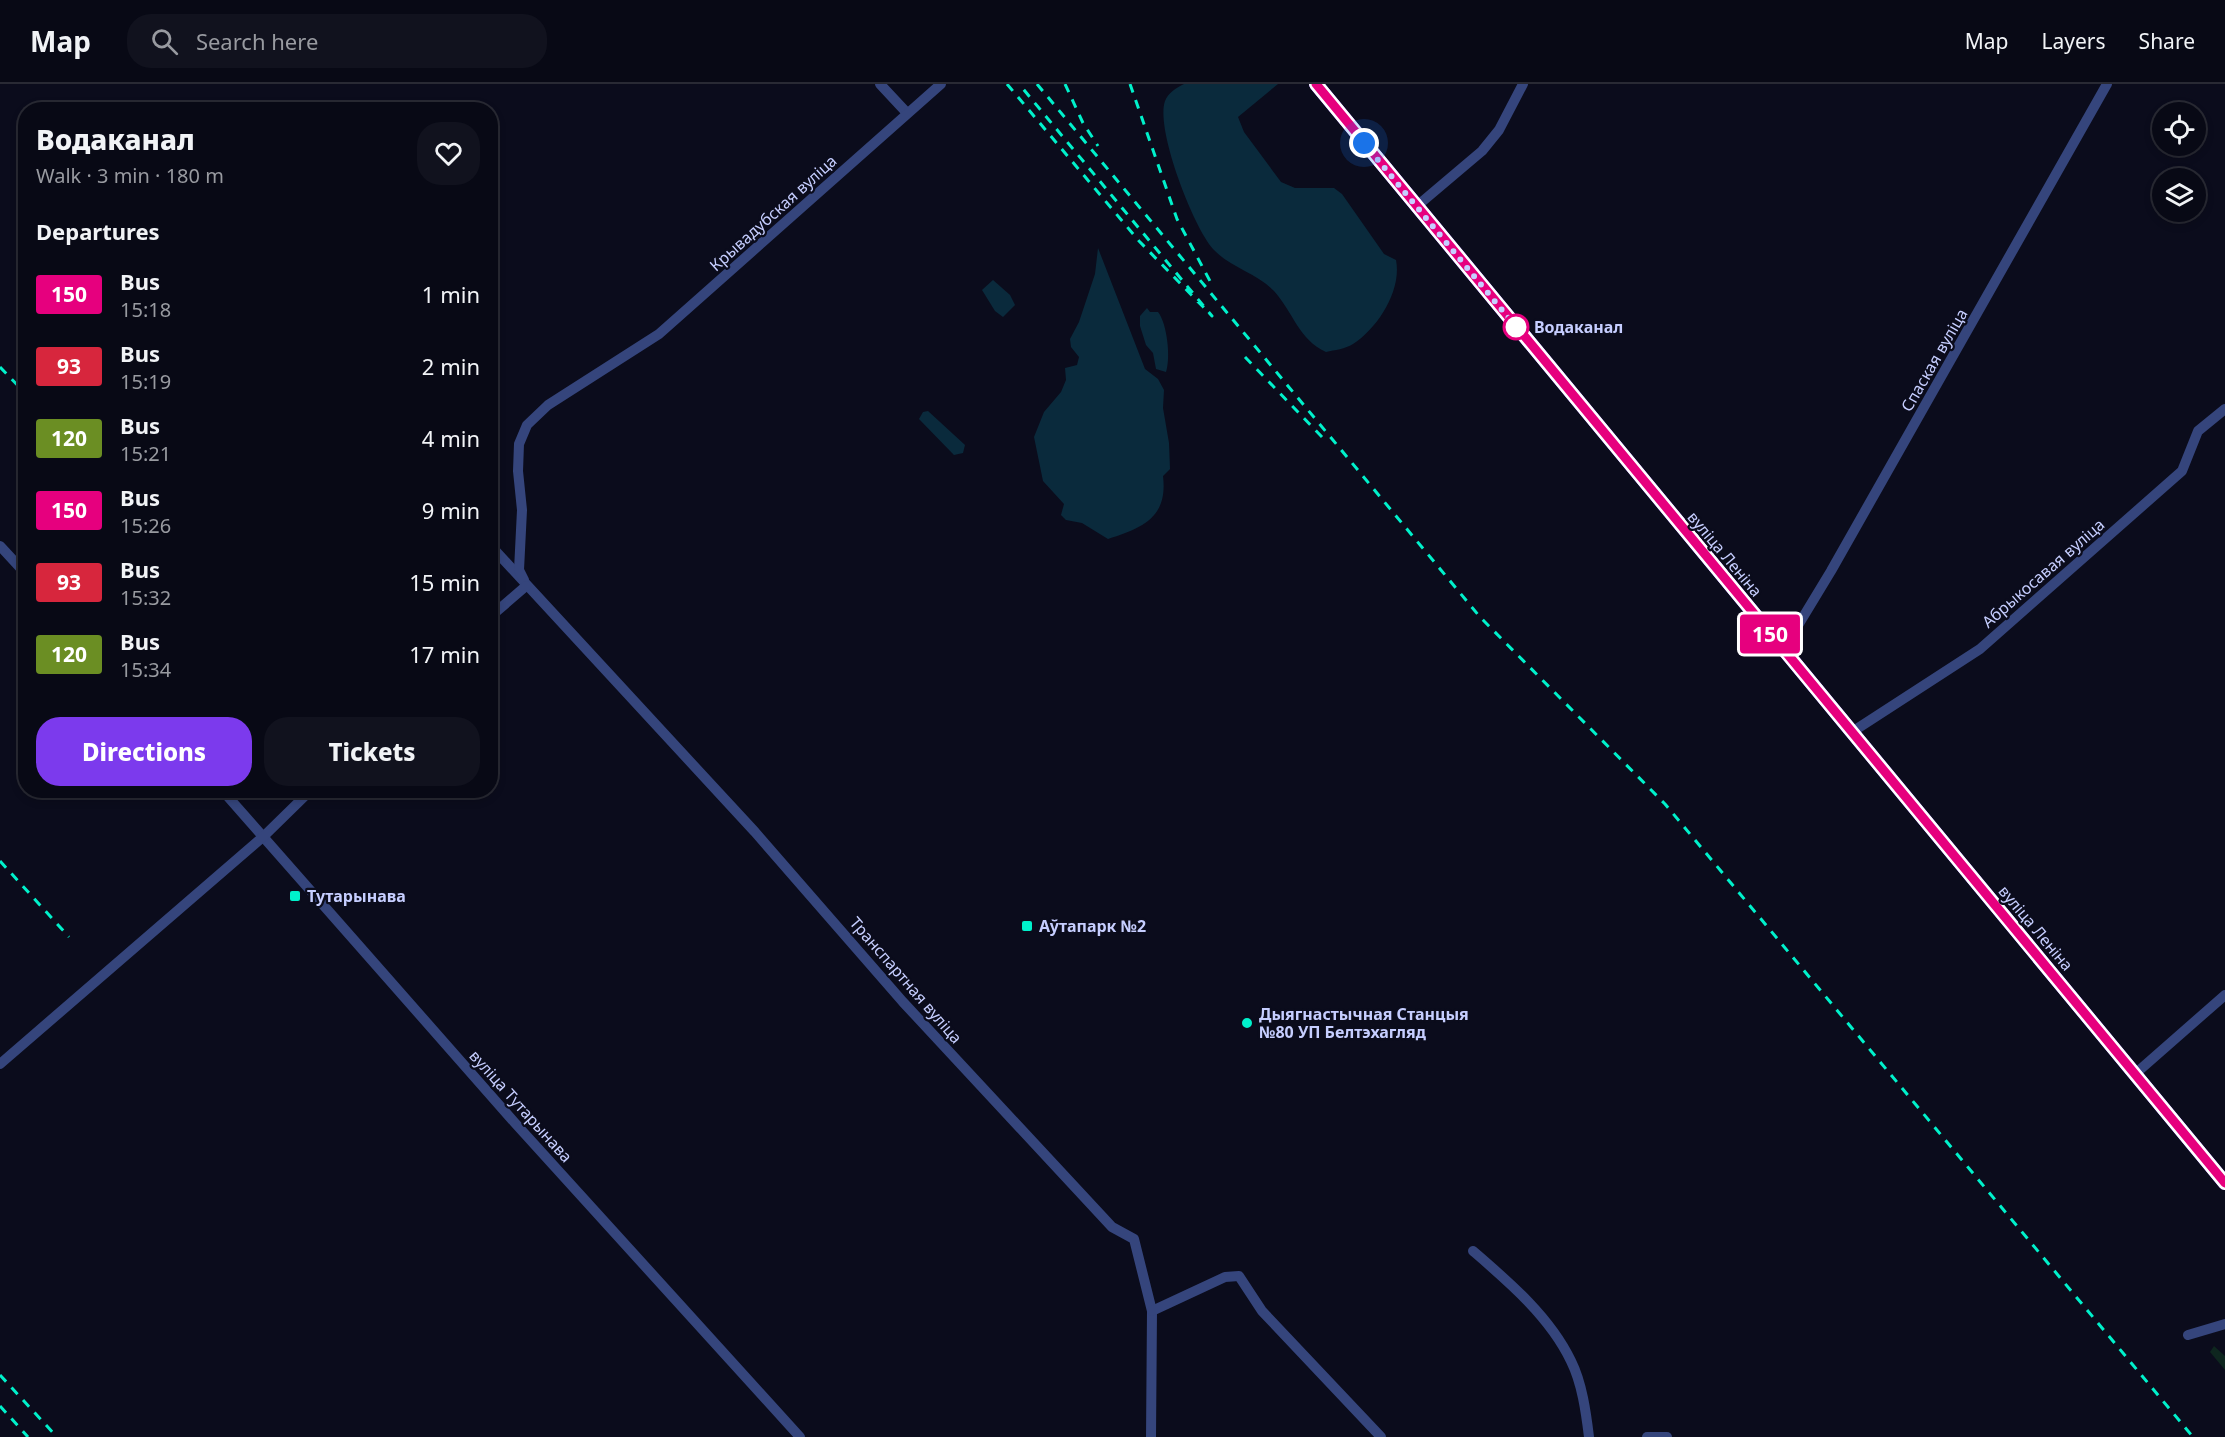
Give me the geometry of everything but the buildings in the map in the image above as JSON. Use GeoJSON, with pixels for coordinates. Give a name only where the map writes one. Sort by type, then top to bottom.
{"type":"FeatureCollection","features":[{"type":"Feature","properties":{"kind":"main road","name":"вуліца Леніна"},"geometry":{"type":"LineString","coordinates":[[1316,84],[2225,1183]]}},
{"type":"Feature","properties":{"kind":"street"},"geometry":{"type":"LineString","coordinates":[[880,84],[907,113]]}},
{"type":"Feature","properties":{"kind":"street","name":"Крывадубская вуліца"},"geometry":{"type":"LineString","coordinates":[[526,586],[519,570],[522,510],[518,471],[522,434],[527,425],[548,405],[667,327],[941,84]]}},
{"type":"Feature","properties":{"kind":"street"},"geometry":{"type":"LineString","coordinates":[[1417,206],[1482,151],[1499,130],[1523,84]]}},
{"type":"Feature","properties":{"kind":"street","name":"Спаская вуліца"},"geometry":{"type":"LineString","coordinates":[[1781,648],[1791,637],[1831,572],[2108,84]]}},
{"type":"Feature","properties":{"kind":"street","name":"Абрыкосавая вуліца"},"geometry":{"type":"LineString","coordinates":[[1852,732],[1980,649],[2182,471],[2198,431],[2225,409]]}},
{"type":"Feature","properties":{"kind":"street"},"geometry":{"type":"LineString","coordinates":[[0,546],[18,565]]}},
{"type":"Feature","properties":{"kind":"street","name":"Транспартная вуліца"},"geometry":{"type":"LineString","coordinates":[[498,554],[756,832],[903,1002],[1112,1227],[1134,1239],[1152,1311],[1151,1437]]}},
{"type":"Feature","properties":{"kind":"street"},"geometry":{"type":"LineString","coordinates":[[498,610],[526,586]]}},
{"type":"Feature","properties":{"kind":"street","name":"вуліца Тутарынава"},"geometry":{"type":"LineString","coordinates":[[229,798],[515,1123],[800,1437]]}},
{"type":"Feature","properties":{"kind":"street"},"geometry":{"type":"LineString","coordinates":[[0,1064],[264,836],[303,798]]}},
{"type":"Feature","properties":{"kind":"street"},"geometry":{"type":"LineString","coordinates":[[2134,1074],[2225,996]]}},
{"type":"Feature","properties":{"kind":"street"},"geometry":{"type":"LineString","coordinates":[[1473,1251],[1507,1281],[1540,1317],[1572,1361],[1589,1437]]}},
{"type":"Feature","properties":{"kind":"street"},"geometry":{"type":"LineString","coordinates":[[1152,1311],[1226,1277],[1239,1276],[1262,1311],[1381,1437]]}},
{"type":"Feature","properties":{"kind":"street"},"geometry":{"type":"LineString","coordinates":[[2188,1335],[2225,1324]]}},
{"type":"Feature","properties":{"kind":"street"},"geometry":{"type":"LineString","coordinates":[[1647,1437],[1667,1437]]}},
{"type":"Feature","properties":{"kind":"green space"},"geometry":{"type":"Polygon","coordinates":[[[2214,1346],[2225,1356],[2225,1370],[2210,1352],[2214,1346]]]}},
{"type":"Feature","properties":{"kind":"water"},"geometry":{"type":"Polygon","coordinates":[[[1184,84],[1278,84],[1238,117],[1244,132],[1281,182],[1295,188],[1334,188],[1342,194],[1384,254],[1396,260],[1397,272],[1392,296],[1371,328],[1353,344],[1326,352],[1317,347],[1303,333],[1274,291],[1221,256],[1206,239],[1196,222],[1178,178],[1163,115],[1168,96],[1184,84]]]}},
{"type":"Feature","properties":{"kind":"water"},"geometry":{"type":"Polygon","coordinates":[[[1098,248],[1145,369],[1158,379],[1164,390],[1163,408],[1169,443],[1170,469],[1163,476],[1164,490],[1161,502],[1151,519],[1132,530],[1108,539],[1082,523],[1066,520],[1061,515],[1064,504],[1043,481],[1034,437],[1044,412],[1061,392],[1066,380],[1065,368],[1077,365],[1079,357],[1071,347],[1070,339],[1079,322],[1095,274],[1098,248]]]}},
{"type":"Feature","properties":{"kind":"water"},"geometry":{"type":"Polygon","coordinates":[[[993,280],[1010,295],[1015,305],[1003,317],[995,311],[982,290],[993,280]]]}},
{"type":"Feature","properties":{"kind":"water"},"geometry":{"type":"Polygon","coordinates":[[[1147,308],[1150,312],[1158,312],[1164,324],[1168,350],[1166,372],[1156,369],[1153,353],[1146,345],[1140,326],[1140,316],[1147,308]]]}},
{"type":"Feature","properties":{"kind":"water"},"geometry":{"type":"Polygon","coordinates":[[[928,411],[965,445],[963,453],[954,455],[919,419],[923,412],[928,411]]]}},
{"type":"Feature","properties":{"kind":"railway"},"geometry":{"type":"LineString","coordinates":[[1007,84],[1139,241],[1212,316],[1019,84]]}},
{"type":"Feature","properties":{"kind":"railway"},"geometry":{"type":"LineString","coordinates":[[1037,84],[1480,617],[1665,804],[2193,1437]]}},
{"type":"Feature","properties":{"kind":"railway"},"geometry":{"type":"LineString","coordinates":[[1065,84],[1083,123],[1098,146]]}},
{"type":"Feature","properties":{"kind":"railway"},"geometry":{"type":"LineString","coordinates":[[1130,84],[1177,219],[1210,281]]}},
{"type":"Feature","properties":{"kind":"railway"},"geometry":{"type":"LineString","coordinates":[[1245,357],[1324,439]]}},
{"type":"Feature","properties":{"kind":"railway"},"geometry":{"type":"LineString","coordinates":[[0,367],[18,386]]}},
{"type":"Feature","properties":{"kind":"railway"},"geometry":{"type":"LineString","coordinates":[[0,861],[69,937]]}},
{"type":"Feature","properties":{"kind":"railway"},"geometry":{"type":"LineString","coordinates":[[0,1375],[57,1437]]}},
{"type":"Feature","properties":{"kind":"railway"},"geometry":{"type":"LineString","coordinates":[[0,1406],[28,1437]]}},
{"type":"Feature","properties":{"kind":"bus line","name":"150"},"geometry":{"type":"LineString","coordinates":[[1316,84],[2225,1183]]}},
{"type":"Feature","properties":{"kind":"place","name":"Водаканал"},"geometry":{"type":"Point","coordinates":[1516,327]}},
{"type":"Feature","properties":{"kind":"place","name":"Тутарынава"},"geometry":{"type":"Point","coordinates":[295,896]}},
{"type":"Feature","properties":{"kind":"place","name":"Аўтапарк №2"},"geometry":{"type":"Point","coordinates":[1027,926]}},
{"type":"Feature","properties":{"kind":"place","name":"Дыягнастычная Станцыя №80 УП Белтэхагляд"},"geometry":{"type":"Point","coordinates":[1247,1023]}},
{"type":"Feature","properties":{"kind":"route"},"geometry":{"type":"LineString","coordinates":[[1364,143],[1516,327]]}}]}
